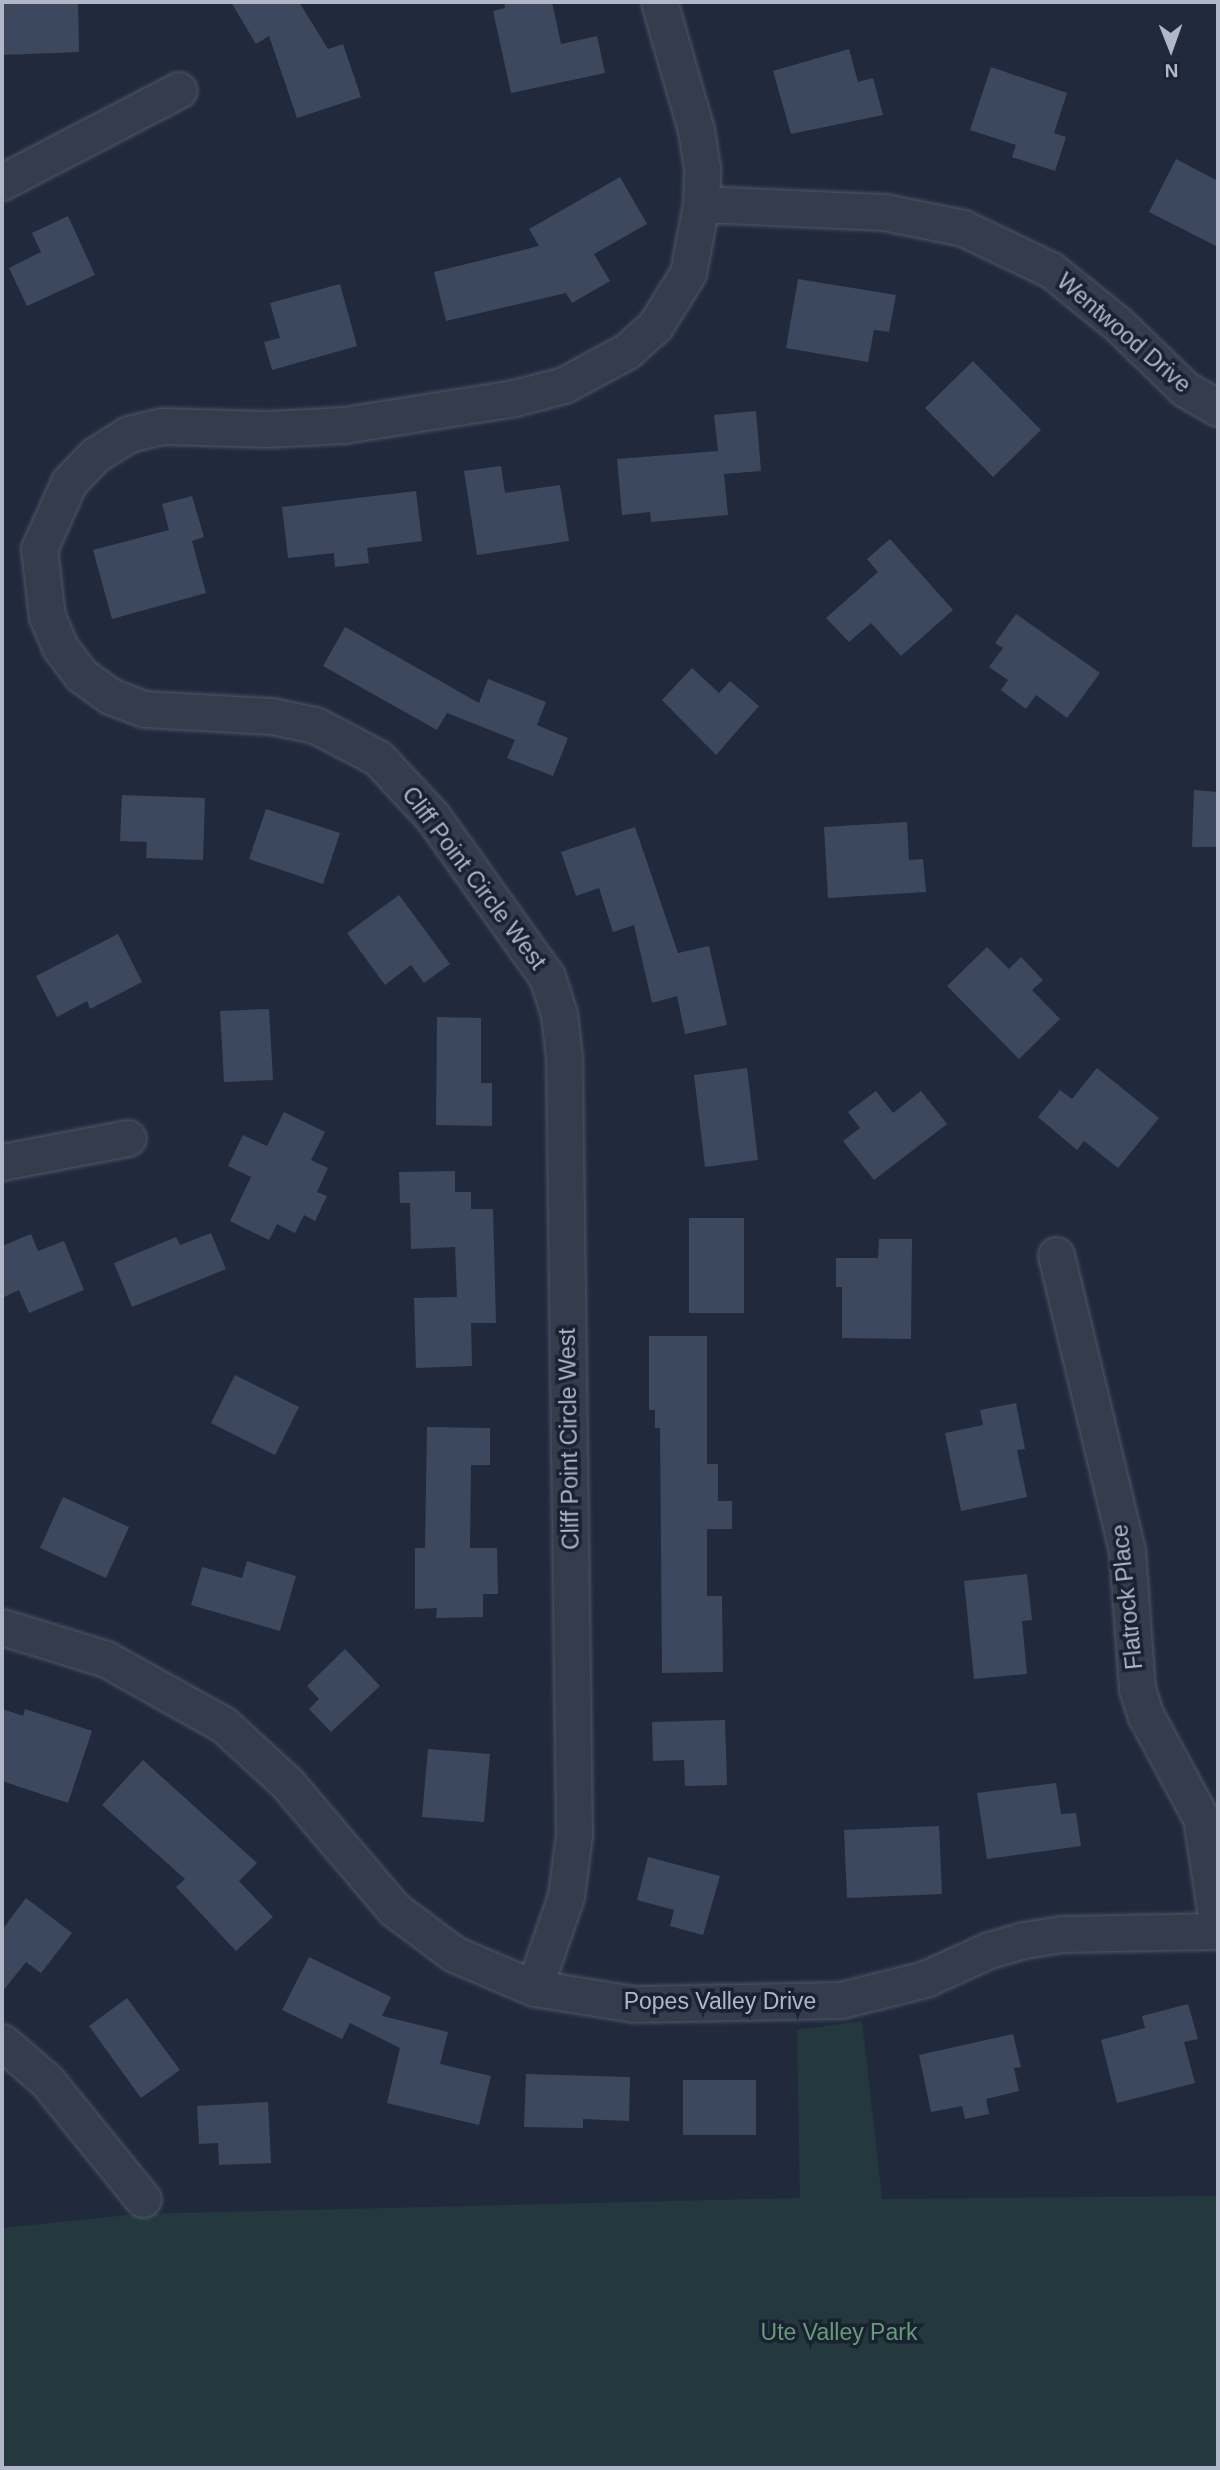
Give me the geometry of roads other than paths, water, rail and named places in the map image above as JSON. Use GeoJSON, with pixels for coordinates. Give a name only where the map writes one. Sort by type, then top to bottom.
{"type":"FeatureCollection","features":[{"type":"Feature","properties":{"kind":"street","name":"Cliff Point Circle West"},"geometry":{"type":"LineString","coordinates":[[534,1988],[566,1896],[574,1834],[564,1058],[559,1014],[547,977],[432,816],[378,758],[304,723],[271,716],[144,709],[110,695],[81,675],[60,647],[47,617],[39,549],[69,482],[95,455],[128,434],[162,426],[267,429],[344,425],[514,398],[552,390],[587,375],[627,351],[655,326],[688,273],[701,204],[702,168],[696,130],[659,2]]}},
{"type":"Feature","properties":{"kind":"street"},"geometry":{"type":"LineString","coordinates":[[2,182],[179,90]]}},
{"type":"Feature","properties":{"kind":"street","name":"Wentwood Drive"},"geometry":{"type":"LineString","coordinates":[[701,204],[884,212],[963,228],[1051,270],[1109,316],[1185,389],[1218,408]]}},
{"type":"Feature","properties":{"kind":"street"},"geometry":{"type":"LineString","coordinates":[[2,1162],[128,1138]]}},
{"type":"Feature","properties":{"kind":"street","name":"Flatrock Place"},"geometry":{"type":"LineString","coordinates":[[1056,1255],[1127,1549],[1137,1689],[1146,1716],[1201,1818],[1218,1930]]}},
{"type":"Feature","properties":{"kind":"street","name":"Popes Valley Drive"},"geometry":{"type":"LineString","coordinates":[[2,1627],[106,1659],[224,1725],[287,1783],[394,1909],[454,1954],[534,1988],[634,2004],[841,2000],[925,1979],[989,1950],[1024,1940],[1062,1934],[1218,1930]]}},
{"type":"Feature","properties":{"kind":"street"},"geometry":{"type":"LineString","coordinates":[[2,2042],[47,2081],[143,2199]]}},
{"type":"Feature","properties":{"kind":"park label","name":"Ute Valley Park"},"geometry":{"type":"Point","coordinates":[839,2332]}}]}
